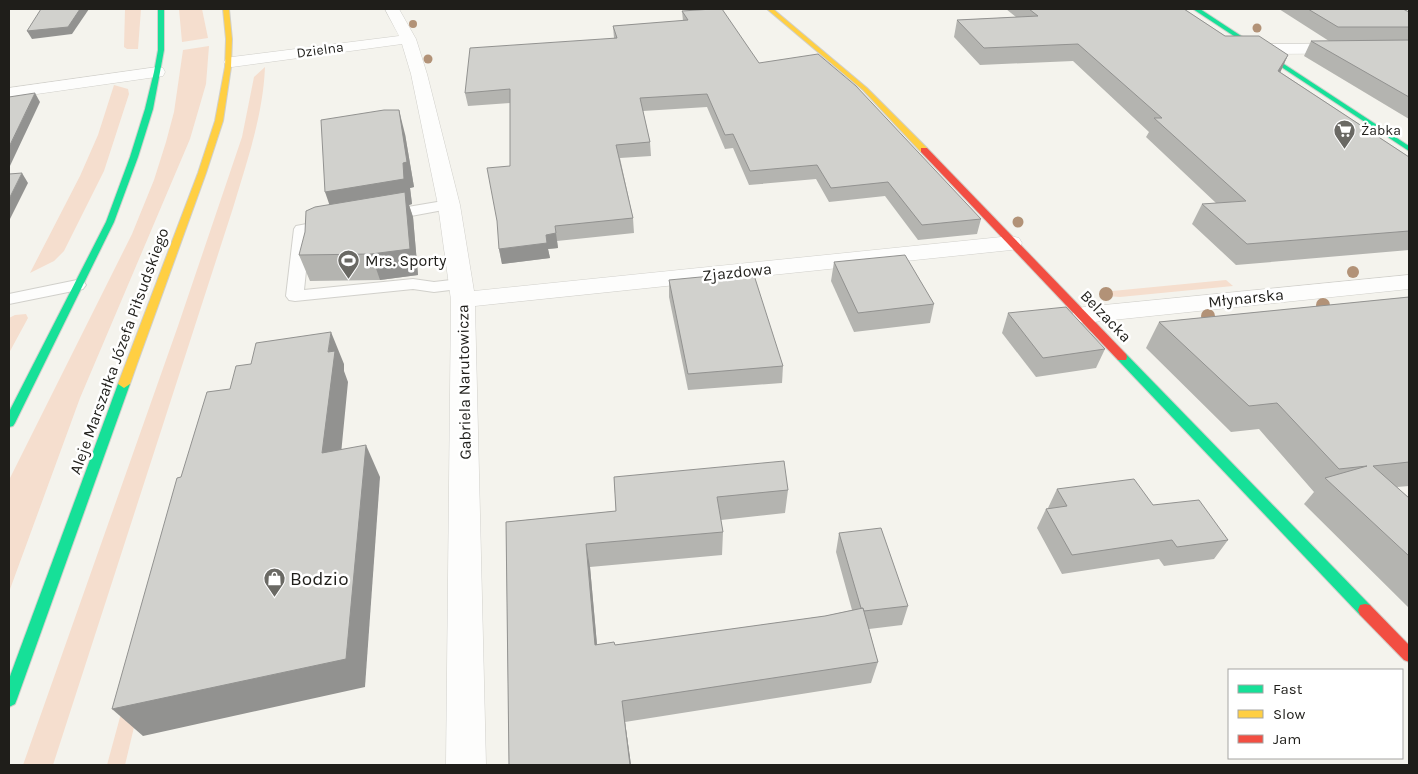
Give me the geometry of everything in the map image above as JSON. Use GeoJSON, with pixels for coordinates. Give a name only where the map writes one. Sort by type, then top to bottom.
{"type":"FeatureCollection","features":[{"type":"Feature","properties":{"kind":"main road"},"geometry":{"type":"LineString","coordinates":[[9,423],[110,222],[134,157],[149,109],[157,72],[161,50],[161,9]]}},
{"type":"Feature","properties":{"kind":"main road","name":"Aleje Marszałka Józefa Piłsudskiego"},"geometry":{"type":"LineString","coordinates":[[9,699],[210,153],[221,118],[232,62],[226,9]]}},
{"type":"Feature","properties":{"kind":"main road","name":"Belzacka"},"geometry":{"type":"LineString","coordinates":[[770,9],[864,90],[1011,243],[1084,315],[1409,655]]}},
{"type":"Feature","properties":{"kind":"main road"},"geometry":{"type":"LineString","coordinates":[[1196,9],[1409,149]]}},
{"type":"Feature","properties":{"kind":"street","name":"Gabriela Narutowicza"},"geometry":{"type":"LineString","coordinates":[[392,9],[408,39],[418,74],[449,205],[462,292],[466,765]]}},
{"type":"Feature","properties":{"kind":"street","name":"Dzielna"},"geometry":{"type":"LineString","coordinates":[[232,62],[408,39]]}},
{"type":"Feature","properties":{"kind":"street"},"geometry":{"type":"LineString","coordinates":[[1258,49],[1409,48]]}},
{"type":"Feature","properties":{"kind":"street"},"geometry":{"type":"LineString","coordinates":[[9,93],[157,72]]}},
{"type":"Feature","properties":{"kind":"street","name":"Zjazdowa"},"geometry":{"type":"LineString","coordinates":[[462,292],[1011,243]]}},
{"type":"Feature","properties":{"kind":"street","name":"Młynarska"},"geometry":{"type":"LineString","coordinates":[[1084,315],[1409,282]]}},
{"type":"Feature","properties":{"kind":"lane"},"geometry":{"type":"LineString","coordinates":[[368,218],[449,205]]}},
{"type":"Feature","properties":{"kind":"lane"},"geometry":{"type":"LineString","coordinates":[[349,221],[302,229],[295,296],[413,284],[462,292]]}},
{"type":"Feature","properties":{"kind":"lane"},"geometry":{"type":"LineString","coordinates":[[9,299],[77,285]]}},
{"type":"Feature","properties":{"kind":"shaded area"},"geometry":{"type":"Polygon","coordinates":[[[125,9],[141,9],[138,49],[127,49],[124,47],[125,9]]]}},
{"type":"Feature","properties":{"kind":"shaded area"},"geometry":{"type":"Polygon","coordinates":[[[179,9],[202,9],[208,38],[182,42],[179,9]]]}},
{"type":"Feature","properties":{"kind":"shaded area"},"geometry":{"type":"Polygon","coordinates":[[[209,46],[206,84],[190,139],[80,398],[9,592],[9,480],[132,234],[154,180],[174,112],[183,50],[209,46]]]}},
{"type":"Feature","properties":{"kind":"shaded area"},"geometry":{"type":"Polygon","coordinates":[[[265,67],[258,121],[244,173],[53,765],[23,765],[178,326],[242,137],[254,77],[265,67]]]}},
{"type":"Feature","properties":{"kind":"shaded area"},"geometry":{"type":"Polygon","coordinates":[[[114,85],[128,89],[129,94],[104,171],[64,251],[54,261],[30,273],[80,176],[98,135],[114,85]]]}},
{"type":"Feature","properties":{"kind":"shaded area"},"geometry":{"type":"Polygon","coordinates":[[[1226,280],[1233,286],[1120,297],[1106,296],[1102,292],[1226,280]]]}},
{"type":"Feature","properties":{"kind":"shaded area"},"geometry":{"type":"Polygon","coordinates":[[[26,314],[28,318],[9,353],[9,318],[15,315],[26,314]]]}},
{"type":"Feature","properties":{"kind":"shaded area"},"geometry":{"type":"Polygon","coordinates":[[[155,639],[125,765],[107,765],[141,640],[155,639]]]}},
{"type":"Feature","properties":{"kind":"building"},"geometry":{"type":"Polygon","coordinates":[[[41,9],[80,9],[68,27],[27,31],[41,9]]]}},
{"type":"Feature","properties":{"kind":"building"},"geometry":{"type":"Polygon","coordinates":[[[722,9],[759,63],[818,54],[856,86],[981,219],[922,225],[888,182],[831,188],[817,165],[750,171],[733,134],[725,135],[707,94],[640,98],[650,142],[616,145],[633,218],[555,226],[556,233],[546,235],[547,243],[499,249],[497,221],[487,168],[510,166],[510,89],[465,93],[470,48],[617,38],[613,26],[688,20],[682,11],[722,9]]]}},
{"type":"Feature","properties":{"kind":"building"},"geometry":{"type":"Polygon","coordinates":[[[1029,9],[1184,9],[1225,36],[1259,36],[1288,55],[1278,71],[1409,157],[1409,231],[1247,244],[1202,204],[1246,201],[1154,118],[1162,118],[1078,44],[984,48],[957,20],[1038,16],[1029,9]]]}},
{"type":"Feature","properties":{"kind":"building"},"geometry":{"type":"Polygon","coordinates":[[[1308,9],[1403,9],[1409,12],[1409,27],[1338,27],[1308,9]]]}},
{"type":"Feature","properties":{"kind":"building"},"geometry":{"type":"Polygon","coordinates":[[[1409,40],[1409,97],[1311,41],[1409,40]]]}},
{"type":"Feature","properties":{"kind":"building"},"geometry":{"type":"Polygon","coordinates":[[[35,93],[9,147],[9,97],[35,93]]]}},
{"type":"Feature","properties":{"kind":"building"},"geometry":{"type":"Polygon","coordinates":[[[384,110],[399,110],[407,162],[403,163],[404,179],[325,192],[321,120],[384,110]]]}},
{"type":"Feature","properties":{"kind":"building"},"geometry":{"type":"Polygon","coordinates":[[[22,173],[9,199],[9,174],[22,173]]]}},
{"type":"Feature","properties":{"kind":"building"},"geometry":{"type":"Polygon","coordinates":[[[405,192],[410,249],[371,254],[299,255],[305,232],[306,211],[315,207],[405,192]]]}},
{"type":"Feature","properties":{"kind":"building"},"geometry":{"type":"Polygon","coordinates":[[[905,255],[934,304],[858,313],[834,262],[905,255]]]}},
{"type":"Feature","properties":{"kind":"building"},"geometry":{"type":"Polygon","coordinates":[[[753,272],[783,366],[688,374],[669,280],[753,272]]]}},
{"type":"Feature","properties":{"kind":"building"},"geometry":{"type":"Polygon","coordinates":[[[1409,297],[1409,462],[1373,466],[1409,498],[1409,556],[1325,478],[1367,466],[1339,469],[1277,403],[1249,406],[1159,322],[1409,297]]]}},
{"type":"Feature","properties":{"kind":"building"},"geometry":{"type":"Polygon","coordinates":[[[1066,307],[1105,349],[1043,358],[1008,313],[1066,307]]]}},
{"type":"Feature","properties":{"kind":"building"},"geometry":{"type":"Polygon","coordinates":[[[331,332],[328,352],[335,351],[322,453],[366,445],[346,659],[112,709],[177,478],[181,477],[207,392],[230,389],[236,366],[251,364],[256,343],[331,332]]]}},
{"type":"Feature","properties":{"kind":"building"},"geometry":{"type":"Polygon","coordinates":[[[784,461],[788,490],[717,497],[723,532],[586,544],[595,645],[614,642],[615,645],[825,616],[863,608],[878,662],[622,701],[630,765],[509,765],[506,522],[616,511],[614,477],[784,461]]]}},
{"type":"Feature","properties":{"kind":"building"},"geometry":{"type":"Polygon","coordinates":[[[1134,479],[1153,505],[1199,500],[1228,540],[1177,547],[1172,540],[1072,555],[1046,509],[1067,506],[1057,489],[1134,479]]]}},
{"type":"Feature","properties":{"kind":"building"},"geometry":{"type":"Polygon","coordinates":[[[881,528],[908,606],[864,611],[861,608],[839,533],[881,528]]]}},
{"type":"Feature","properties":{"kind":"traffic: fast"},"geometry":{"type":"LineString","coordinates":[[9,423],[110,222],[134,157],[149,109],[157,72],[161,50],[161,9]]}},
{"type":"Feature","properties":{"kind":"traffic: fast"},"geometry":{"type":"LineString","coordinates":[[1196,9],[1409,149]]}},
{"type":"Feature","properties":{"kind":"traffic: fast"},"geometry":{"type":"LineString","coordinates":[[1122,357],[1365,610]]}},
{"type":"Feature","properties":{"kind":"traffic: fast"},"geometry":{"type":"LineString","coordinates":[[9,699],[124,384]]}},
{"type":"Feature","properties":{"kind":"traffic: slow"},"geometry":{"type":"LineString","coordinates":[[124,384],[202,173],[219,121],[228,67],[229,39],[226,9]]}},
{"type":"Feature","properties":{"kind":"traffic: slow"},"geometry":{"type":"LineString","coordinates":[[770,9],[865,89],[924,150]]}},
{"type":"Feature","properties":{"kind":"traffic: jam"},"geometry":{"type":"LineString","coordinates":[[924,150],[1122,357]]}},
{"type":"Feature","properties":{"kind":"traffic: jam"},"geometry":{"type":"LineString","coordinates":[[1365,610],[1409,655]]}},
{"type":"Feature","properties":{"kind":"place","name":"Żabka"},"geometry":{"type":"Point","coordinates":[1345,149]}},
{"type":"Feature","properties":{"kind":"place","name":"Mrs. Sporty"},"geometry":{"type":"Point","coordinates":[349,279]}},
{"type":"Feature","properties":{"kind":"place","name":"Bodzio"},"geometry":{"type":"Point","coordinates":[274,598]}}]}
